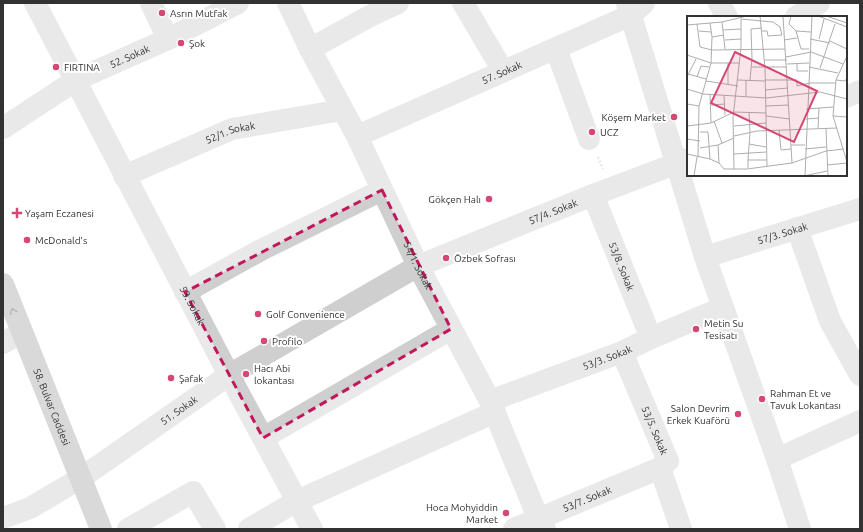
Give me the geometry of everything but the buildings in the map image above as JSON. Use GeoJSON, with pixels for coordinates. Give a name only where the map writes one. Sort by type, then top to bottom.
{"type":"FeatureCollection","features":[{"type":"Feature","properties":{"kind":"main road","name":"58. Bulvar Caddesi"},"geometry":{"type":"LineString","coordinates":[[3,284],[101,529]]}},
{"type":"Feature","properties":{"kind":"street","name":"53. Sokak"},"geometry":{"type":"LineString","coordinates":[[35,3],[185,292],[312,529]]}},
{"type":"Feature","properties":{"kind":"street"},"geometry":{"type":"LineString","coordinates":[[151,3],[168,40]]}},
{"type":"Feature","properties":{"kind":"street","name":"52. Sokak"},"geometry":{"type":"LineString","coordinates":[[3,128],[76,80],[168,40],[238,3]]}},
{"type":"Feature","properties":{"kind":"street","name":"54/1. Sokak"},"geometry":{"type":"LineString","coordinates":[[288,3],[310,49],[357,136],[418,266],[492,406],[542,523]]}},
{"type":"Feature","properties":{"kind":"street"},"geometry":{"type":"LineString","coordinates":[[310,49],[370,16],[398,3]]}},
{"type":"Feature","properties":{"kind":"street"},"geometry":{"type":"LineString","coordinates":[[462,3],[503,72]]}},
{"type":"Feature","properties":{"kind":"street"},"geometry":{"type":"LineString","coordinates":[[719,3],[726,16]]}},
{"type":"Feature","properties":{"kind":"street"},"geometry":{"type":"LineString","coordinates":[[798,16],[818,3]]}},
{"type":"Feature","properties":{"kind":"street"},"geometry":{"type":"LineString","coordinates":[[634,7],[682,161],[705,257],[777,459],[800,529]]}},
{"type":"Feature","properties":{"kind":"street","name":"57. Sokak"},"geometry":{"type":"LineString","coordinates":[[357,136],[556,49],[634,7]]}},
{"type":"Feature","properties":{"kind":"street"},"geometry":{"type":"LineString","coordinates":[[556,49],[589,139]]}},
{"type":"Feature","properties":{"kind":"street"},"geometry":{"type":"LineString","coordinates":[[847,97],[860,91]]}},
{"type":"Feature","properties":{"kind":"street","name":"52/1. Sokak"},"geometry":{"type":"LineString","coordinates":[[124,176],[232,129],[342,110]]}},
{"type":"Feature","properties":{"kind":"street","name":"57/4. Sokak"},"geometry":{"type":"LineString","coordinates":[[418,266],[682,161]]}},
{"type":"Feature","properties":{"kind":"street"},"geometry":{"type":"LineString","coordinates":[[185,292],[261,250],[382,190]]}},
{"type":"Feature","properties":{"kind":"street","name":"53/8. Sokak"},"geometry":{"type":"LineString","coordinates":[[602,192],[651,338]]}},
{"type":"Feature","properties":{"kind":"street","name":"57/3. Sokak"},"geometry":{"type":"LineString","coordinates":[[705,257],[860,209]]}},
{"type":"Feature","properties":{"kind":"street"},"geometry":{"type":"LineString","coordinates":[[797,228],[830,321],[860,376]]}},
{"type":"Feature","properties":{"kind":"street","name":"51. Sokak"},"geometry":{"type":"LineString","coordinates":[[3,518],[30,508],[81,478],[229,375],[418,266]]}},
{"type":"Feature","properties":{"kind":"street","name":"53/3. Sokak"},"geometry":{"type":"LineString","coordinates":[[249,529],[297,501],[492,406],[622,352],[722,308]]}},
{"type":"Feature","properties":{"kind":"street"},"geometry":{"type":"LineString","coordinates":[[262,438],[451,329]]}},
{"type":"Feature","properties":{"kind":"street"},"geometry":{"type":"LineString","coordinates":[[3,343],[22,332]]}},
{"type":"Feature","properties":{"kind":"street","name":"53/5. Sokak"},"geometry":{"type":"LineString","coordinates":[[622,352],[668,461],[660,468],[681,529]]}},
{"type":"Feature","properties":{"kind":"street"},"geometry":{"type":"LineString","coordinates":[[777,459],[860,420]]}},
{"type":"Feature","properties":{"kind":"street","name":"53/7. Sokak"},"geometry":{"type":"LineString","coordinates":[[514,529],[542,523],[660,468]]}},
{"type":"Feature","properties":{"kind":"street"},"geometry":{"type":"LineString","coordinates":[[128,529],[193,492],[215,529]]}},
{"type":"Feature","properties":{"kind":"path"},"geometry":{"type":"LineString","coordinates":[[589,139],[602,192]]}},
{"type":"Feature","properties":{"kind":"highlighted area"},"geometry":{"type":"Polygon","coordinates":[[[382,190],[451,329],[263,438],[185,292],[382,190]]]}},
{"type":"Feature","properties":{"kind":"place","name":"Asrın Mutfak"},"geometry":{"type":"Point","coordinates":[162,13]}},
{"type":"Feature","properties":{"kind":"place","name":"Şok"},"geometry":{"type":"Point","coordinates":[181,43]}},
{"type":"Feature","properties":{"kind":"place","name":"FIRTINA"},"geometry":{"type":"Point","coordinates":[56,67]}},
{"type":"Feature","properties":{"kind":"place","name":"Köşem Market"},"geometry":{"type":"Point","coordinates":[674,117]}},
{"type":"Feature","properties":{"kind":"place","name":"UCZ"},"geometry":{"type":"Point","coordinates":[592,132]}},
{"type":"Feature","properties":{"kind":"place","name":"Gökçen Halı"},"geometry":{"type":"Point","coordinates":[489,199]}},
{"type":"Feature","properties":{"kind":"place","name":"Yaşam Eczanesi"},"geometry":{"type":"Point","coordinates":[17,213]}},
{"type":"Feature","properties":{"kind":"place","name":"McDonald's"},"geometry":{"type":"Point","coordinates":[27,240]}},
{"type":"Feature","properties":{"kind":"place","name":"Özbek Sofrası"},"geometry":{"type":"Point","coordinates":[446,258]}},
{"type":"Feature","properties":{"kind":"place","name":"Golf Convenience"},"geometry":{"type":"Point","coordinates":[258,314]}},
{"type":"Feature","properties":{"kind":"place","name":"Metin Su Tesisatı"},"geometry":{"type":"Point","coordinates":[696,329]}},
{"type":"Feature","properties":{"kind":"place","name":"Profilo"},"geometry":{"type":"Point","coordinates":[264,341]}},
{"type":"Feature","properties":{"kind":"place","name":"Hacı Abi lokantası"},"geometry":{"type":"Point","coordinates":[246,374]}},
{"type":"Feature","properties":{"kind":"place","name":"Şafak"},"geometry":{"type":"Point","coordinates":[171,378]}},
{"type":"Feature","properties":{"kind":"place","name":"Rahman Et ve Tavuk Lokantası"},"geometry":{"type":"Point","coordinates":[762,399]}},
{"type":"Feature","properties":{"kind":"place","name":"Salon Devrim Erkek Kuaförü"},"geometry":{"type":"Point","coordinates":[738,414]}},
{"type":"Feature","properties":{"kind":"place","name":"Hoca Mohyiddin Market"},"geometry":{"type":"Point","coordinates":[506,513]}}]}
